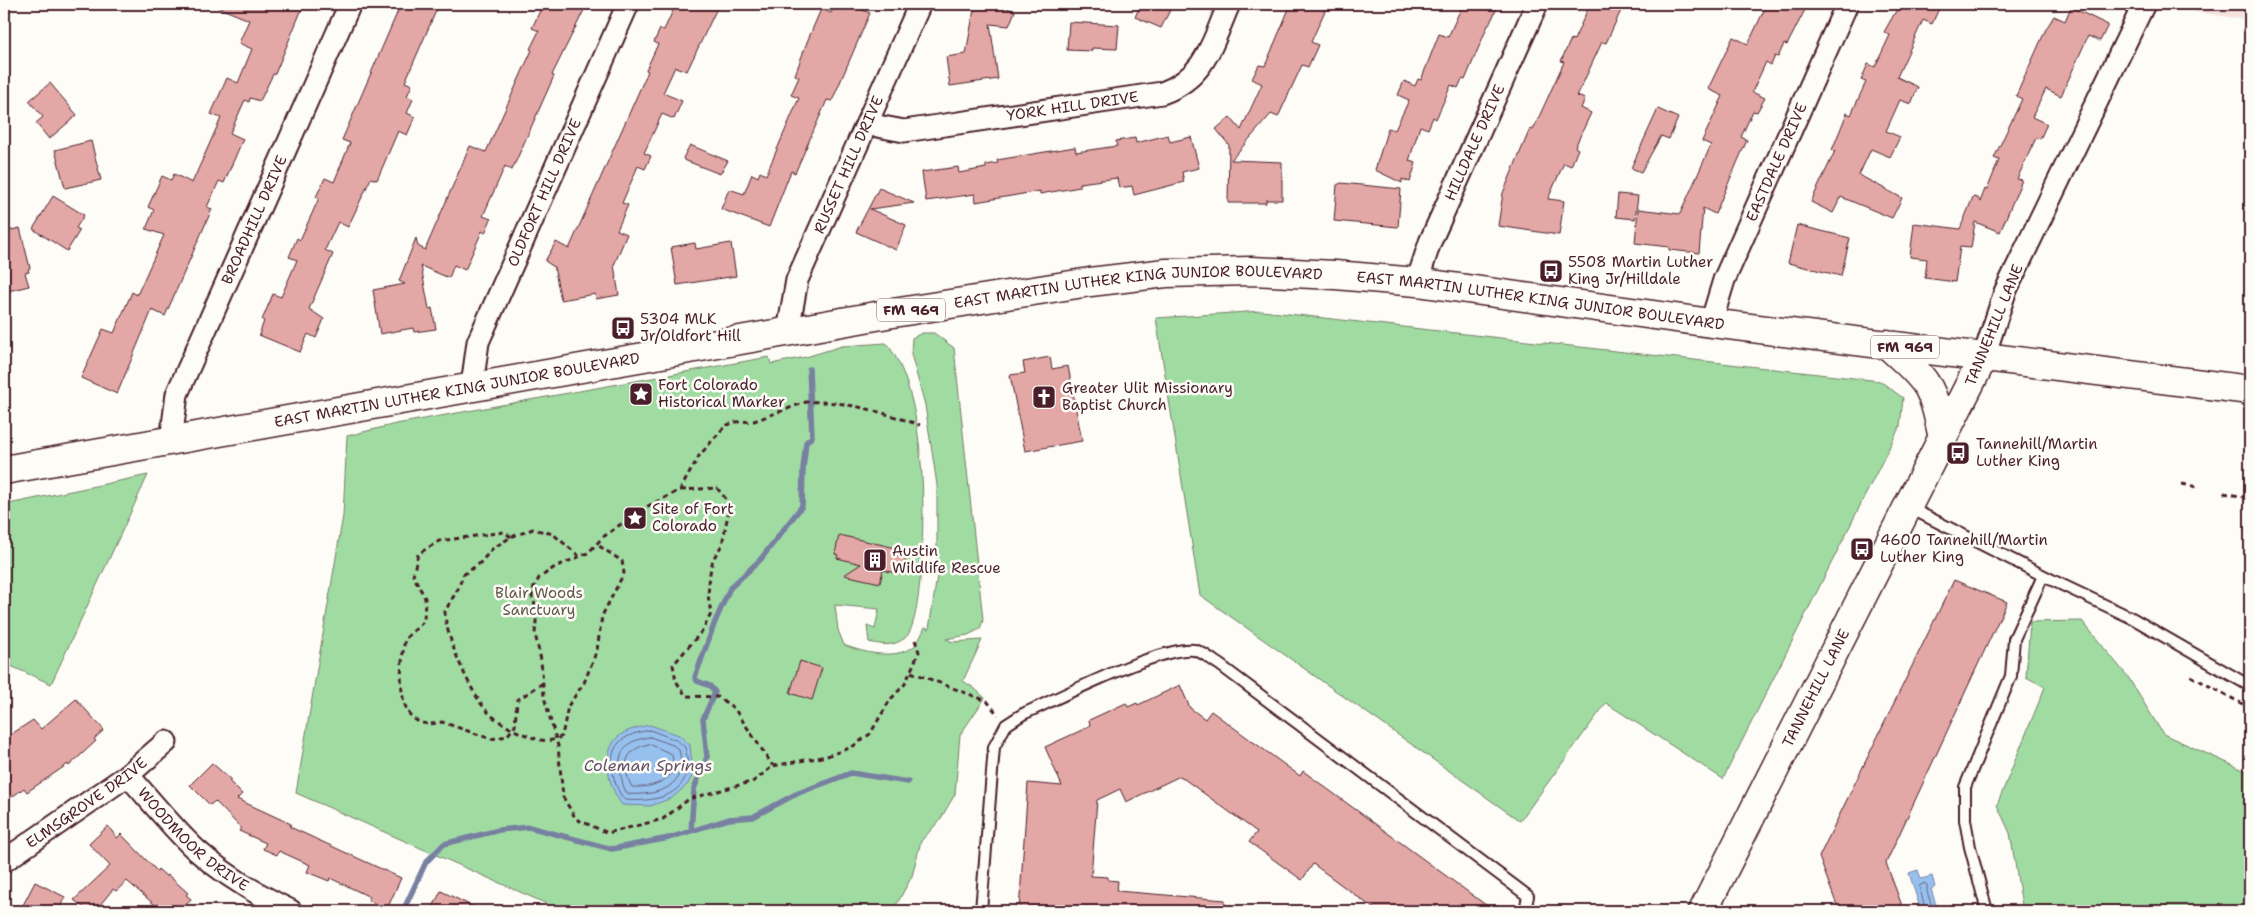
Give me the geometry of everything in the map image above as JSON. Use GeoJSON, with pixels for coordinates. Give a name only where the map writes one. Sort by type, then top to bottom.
{"type":"FeatureCollection","features":[{"type":"Feature","properties":{"kind":"main road","name":"EAST MARTIN LUTHER KING JUNIOR BOULEVARD"},"geometry":{"type":"LineString","coordinates":[[4,470],[788,331],[1090,282],[1166,273],[1252,271],[1335,275],[1417,282],[1711,323],[2250,390]]}},
{"type":"Feature","properties":{"kind":"main road"},"geometry":{"type":"LineString","coordinates":[[1887,344],[1928,387],[1934,401],[1943,438]]}},
{"type":"Feature","properties":{"kind":"main road","name":"TANNEHILL LANE"},"geometry":{"type":"LineString","coordinates":[[1703,911],[1984,356]]}},
{"type":"Feature","properties":{"kind":"street","name":"BROADHILL DRIVE"},"geometry":{"type":"LineString","coordinates":[[171,441],[178,394],[350,4]]}},
{"type":"Feature","properties":{"kind":"street","name":"OLDFORT HILL DRIVE"},"geometry":{"type":"LineString","coordinates":[[472,386],[478,342],[628,4]]}},
{"type":"Feature","properties":{"kind":"street","name":"RUSSET HILL DRIVE"},"geometry":{"type":"LineString","coordinates":[[788,331],[797,280],[920,4]]}},
{"type":"Feature","properties":{"kind":"street","name":"YORK HILL DRIVE"},"geometry":{"type":"LineString","coordinates":[[867,124],[904,131],[1162,93],[1176,88],[1198,70],[1229,4]]}},
{"type":"Feature","properties":{"kind":"street","name":"HILLDALE DRIVE"},"geometry":{"type":"LineString","coordinates":[[1417,282],[1430,242],[1537,4]]}},
{"type":"Feature","properties":{"kind":"street","name":"EASTDALE DRIVE"},"geometry":{"type":"LineString","coordinates":[[1711,323],[1724,280],[1847,4]]}},
{"type":"Feature","properties":{"kind":"street","name":"TANNEHILL LANE"},"geometry":{"type":"LineString","coordinates":[[1984,356],[2005,292],[2144,4]]}},
{"type":"Feature","properties":{"kind":"street","name":"ELMSGROVE DRIVE"},"geometry":{"type":"LineString","coordinates":[[4,861],[128,775],[166,742]]}},
{"type":"Feature","properties":{"kind":"street","name":"WOODMOOR DRIVE"},"geometry":{"type":"LineString","coordinates":[[128,775],[196,849],[232,877],[272,902],[292,911]]}},
{"type":"Feature","properties":{"kind":"lane"},"geometry":{"type":"LineString","coordinates":[[1908,507],[2043,576],[2132,618],[2250,686]]}},
{"type":"Feature","properties":{"kind":"lane"},"geometry":{"type":"LineString","coordinates":[[1987,911],[1965,820],[1965,787],[2012,676],[2014,639],[2043,576]]}},
{"type":"Feature","properties":{"kind":"lane"},"geometry":{"type":"LineString","coordinates":[[980,911],[994,747],[1006,725],[1023,714],[1141,662],[1171,652],[1195,650],[1220,665],[1528,896],[1525,911]]}},
{"type":"Feature","properties":{"kind":"path"},"geometry":{"type":"LineString","coordinates":[[680,490],[699,456],[725,426],[735,422],[754,421],[806,402],[864,407],[920,425]]}},
{"type":"Feature","properties":{"kind":"path"},"geometry":{"type":"LineString","coordinates":[[2182,484],[2197,487]]}},
{"type":"Feature","properties":{"kind":"path"},"geometry":{"type":"LineString","coordinates":[[772,766],[734,708],[718,696],[686,696],[676,681],[673,664],[702,631],[711,614],[708,594],[710,573],[713,559],[722,545],[730,504],[716,488],[680,490],[642,509],[603,537],[588,553],[555,567],[539,578],[533,588],[532,597],[537,610],[535,634],[542,660],[544,698],[556,740],[563,796],[576,819],[608,833],[663,819],[689,799],[754,781],[772,766],[827,756],[852,747],[870,734],[890,700],[905,684],[919,652],[915,640]]}},
{"type":"Feature","properties":{"kind":"path"},"geometry":{"type":"LineString","coordinates":[[2224,493],[2250,498]]}},
{"type":"Feature","properties":{"kind":"path"},"geometry":{"type":"LineString","coordinates":[[580,556],[553,534],[533,529],[510,537],[492,549],[480,564],[463,575],[445,614],[462,671],[486,710],[512,730],[537,740],[556,740],[562,736],[568,706],[584,683],[597,650],[602,616],[624,573],[622,561],[596,544]]}},
{"type":"Feature","properties":{"kind":"path"},"geometry":{"type":"LineString","coordinates":[[510,537],[504,532],[439,540],[418,554],[414,575],[425,598],[424,621],[405,639],[402,689],[406,710],[419,723],[434,724],[442,722],[491,740],[507,736],[514,726],[518,700],[543,683]]}},
{"type":"Feature","properties":{"kind":"path"},"geometry":{"type":"LineString","coordinates":[[911,672],[987,701],[1006,725]]}},
{"type":"Feature","properties":{"kind":"path"},"geometry":{"type":"LineString","coordinates":[[2192,676],[2250,708]]}},
{"type":"Feature","properties":{"kind":"shaded area"},"geometry":{"type":"Polygon","coordinates":[[[2199,4],[2250,4],[2250,20],[2195,12],[2199,4]]]}},
{"type":"Feature","properties":{"kind":"green space"},"geometry":{"type":"Polygon","coordinates":[[[1262,311],[1880,381],[1903,398],[1900,426],[1723,779],[1606,703],[1520,821],[1200,595],[1156,318],[1262,311]]]}},
{"type":"Feature","properties":{"kind":"green space","name":"Blair Woods Sanctuary"},"geometry":{"type":"Polygon","coordinates":[[[922,333],[934,333],[954,348],[983,620],[980,629],[968,635],[946,639],[953,642],[982,640],[963,681],[985,698],[960,735],[955,794],[940,820],[921,841],[912,876],[893,911],[563,911],[296,793],[343,516],[347,436],[396,424],[769,357],[771,364],[806,357],[842,346],[886,343],[902,369],[906,381],[914,409],[919,443],[923,491],[923,536],[916,610],[911,628],[905,638],[896,643],[883,644],[869,642],[867,626],[875,629],[879,609],[835,605],[838,630],[844,645],[870,653],[897,653],[915,646],[925,627],[929,629],[937,576],[937,485],[925,405],[911,354],[912,338],[922,333]]]}},
{"type":"Feature","properties":{"kind":"green space"},"geometry":{"type":"Polygon","coordinates":[[[148,475],[51,684],[4,663],[4,505],[148,475]]]}},
{"type":"Feature","properties":{"kind":"green space"},"geometry":{"type":"Polygon","coordinates":[[[2082,621],[2128,677],[2163,734],[2250,773],[2250,911],[2023,911],[2010,833],[1997,805],[2045,687],[2026,677],[2030,622],[2082,621]]]}},
{"type":"Feature","properties":{"kind":"water","name":"Coleman Springs"},"geometry":{"type":"Polygon","coordinates":[[[650,725],[679,735],[690,745],[693,774],[688,784],[672,798],[650,806],[622,805],[614,791],[609,775],[608,758],[610,750],[620,735],[630,730],[650,725]]]}},
{"type":"Feature","properties":{"kind":"water"},"geometry":{"type":"Polygon","coordinates":[[[1918,870],[1921,879],[1932,876],[1935,887],[1931,889],[1938,911],[1921,911],[1909,873],[1918,870]]]}},
{"type":"Feature","properties":{"kind":"building"},"geometry":{"type":"Polygon","coordinates":[[[210,4],[304,4],[275,74],[273,74],[260,101],[250,98],[249,102],[245,100],[230,133],[243,139],[224,183],[219,181],[207,207],[212,209],[165,316],[152,310],[117,394],[81,378],[103,329],[114,333],[132,292],[137,295],[164,235],[146,229],[154,210],[148,207],[162,176],[171,180],[174,174],[192,183],[221,118],[211,114],[227,78],[238,83],[252,49],[239,43],[249,20],[210,4]]]}},
{"type":"Feature","properties":{"kind":"building"},"geometry":{"type":"Polygon","coordinates":[[[401,4],[439,4],[405,82],[412,85],[407,96],[413,99],[407,113],[415,117],[407,135],[398,131],[377,180],[371,178],[348,227],[338,222],[325,250],[333,254],[309,309],[324,319],[316,338],[308,334],[300,352],[259,335],[264,321],[262,320],[273,294],[281,297],[297,260],[289,257],[297,238],[300,240],[319,198],[316,197],[325,178],[334,182],[350,143],[342,140],[401,4]]]}},
{"type":"Feature","properties":{"kind":"building"},"geometry":{"type":"Polygon","coordinates":[[[543,4],[587,4],[552,75],[554,76],[512,170],[505,166],[483,216],[491,219],[485,233],[482,231],[465,270],[454,265],[449,278],[421,266],[429,309],[432,308],[436,329],[414,332],[413,328],[380,334],[373,290],[405,284],[399,281],[416,238],[418,246],[425,250],[470,146],[486,152],[532,50],[530,49],[539,31],[532,28],[543,4]]]}},
{"type":"Feature","properties":{"kind":"building"},"geometry":{"type":"Polygon","coordinates":[[[676,4],[719,4],[687,71],[675,67],[663,93],[682,101],[674,119],[662,114],[644,153],[651,156],[645,169],[638,166],[622,203],[628,205],[617,230],[627,234],[614,265],[619,295],[596,299],[595,294],[561,300],[554,267],[545,261],[556,242],[569,249],[648,71],[646,70],[658,44],[654,42],[660,29],[664,30],[676,4]]]}},
{"type":"Feature","properties":{"kind":"building"},"geometry":{"type":"Polygon","coordinates":[[[835,4],[848,4],[870,13],[832,101],[827,100],[795,173],[791,171],[769,227],[721,209],[729,189],[744,194],[752,174],[758,177],[760,172],[766,175],[799,98],[791,95],[799,77],[795,75],[807,42],[821,9],[831,13],[835,4]]]}},
{"type":"Feature","properties":{"kind":"building"},"geometry":{"type":"Polygon","coordinates":[[[975,4],[996,4],[1015,11],[1009,26],[990,24],[998,79],[950,86],[946,57],[966,54],[975,4]]]}},
{"type":"Feature","properties":{"kind":"building"},"geometry":{"type":"Polygon","coordinates":[[[1141,4],[1173,4],[1161,28],[1135,17],[1141,4]]]}},
{"type":"Feature","properties":{"kind":"building"},"geometry":{"type":"Polygon","coordinates":[[[1291,4],[1328,4],[1311,42],[1318,45],[1308,67],[1302,65],[1278,117],[1271,114],[1231,160],[1282,162],[1282,200],[1266,200],[1266,203],[1228,203],[1229,145],[1216,129],[1230,117],[1241,130],[1262,84],[1252,79],[1259,65],[1265,66],[1291,4]]]}},
{"type":"Feature","properties":{"kind":"building"},"geometry":{"type":"Polygon","coordinates":[[[1463,4],[1499,4],[1465,80],[1462,79],[1458,88],[1451,85],[1436,119],[1433,117],[1428,129],[1420,126],[1409,161],[1416,163],[1410,182],[1402,179],[1402,183],[1375,170],[1388,128],[1395,130],[1409,100],[1398,95],[1404,81],[1415,86],[1418,79],[1421,80],[1439,34],[1448,37],[1463,4]]]}},
{"type":"Feature","properties":{"kind":"building"},"geometry":{"type":"Polygon","coordinates":[[[1590,4],[1624,4],[1606,43],[1602,42],[1577,96],[1585,99],[1581,108],[1591,113],[1575,147],[1578,149],[1571,166],[1564,163],[1548,199],[1564,201],[1559,235],[1498,226],[1503,193],[1530,129],[1533,130],[1564,62],[1561,61],[1571,39],[1574,40],[1590,4]]]}},
{"type":"Feature","properties":{"kind":"building"},"geometry":{"type":"Polygon","coordinates":[[[1767,4],[1808,4],[1787,45],[1784,44],[1778,57],[1775,56],[1771,65],[1766,62],[1752,92],[1765,98],[1757,112],[1753,111],[1741,137],[1747,140],[1715,214],[1703,208],[1699,253],[1669,250],[1669,247],[1635,243],[1638,209],[1680,214],[1711,145],[1702,141],[1723,96],[1708,89],[1733,37],[1748,44],[1767,4]]]}},
{"type":"Feature","properties":{"kind":"building"},"geometry":{"type":"Polygon","coordinates":[[[1900,4],[1941,4],[1932,24],[1923,20],[1897,77],[1918,87],[1911,104],[1900,100],[1886,131],[1900,137],[1890,157],[1871,149],[1859,175],[1902,198],[1892,218],[1841,197],[1833,213],[1811,202],[1835,151],[1832,150],[1847,113],[1851,115],[1866,82],[1861,80],[1868,64],[1875,67],[1890,35],[1884,32],[1900,4]]]}},
{"type":"Feature","properties":{"kind":"building"},"geometry":{"type":"Polygon","coordinates":[[[2071,7],[2108,25],[2100,41],[2088,36],[2061,96],[2046,89],[2032,117],[2047,124],[2040,139],[2036,138],[2017,179],[2022,180],[2000,232],[1975,222],[1971,248],[1960,247],[1955,282],[1925,278],[1927,259],[1910,257],[1914,223],[1960,229],[1973,197],[1978,198],[1980,202],[1999,160],[1994,158],[2022,99],[2016,96],[2046,29],[2054,16],[2065,21],[2071,7]]]}},
{"type":"Feature","properties":{"kind":"building"},"geometry":{"type":"Polygon","coordinates":[[[1069,22],[1119,25],[1117,49],[1067,50],[1069,22]]]}},
{"type":"Feature","properties":{"kind":"building"},"geometry":{"type":"Polygon","coordinates":[[[50,83],[77,115],[49,139],[36,123],[43,117],[29,101],[50,83]]]}},
{"type":"Feature","properties":{"kind":"building"},"geometry":{"type":"Polygon","coordinates":[[[1658,109],[1678,118],[1669,139],[1661,136],[1641,172],[1631,168],[1658,109]]]}},
{"type":"Feature","properties":{"kind":"building"},"geometry":{"type":"Polygon","coordinates":[[[1168,135],[1170,142],[1191,137],[1199,168],[1182,172],[1184,182],[1134,195],[1132,186],[1119,188],[1117,178],[1080,183],[1080,187],[1040,194],[1040,191],[976,202],[975,194],[926,201],[922,172],[958,167],[959,173],[986,168],[986,165],[998,163],[997,160],[1075,147],[1076,152],[1117,146],[1116,141],[1135,138],[1136,143],[1168,135]]]}},
{"type":"Feature","properties":{"kind":"building"},"geometry":{"type":"Polygon","coordinates":[[[91,141],[101,180],[65,188],[55,150],[91,141]]]}},
{"type":"Feature","properties":{"kind":"building"},"geometry":{"type":"Polygon","coordinates":[[[690,145],[728,161],[720,174],[684,160],[683,158],[690,145]]]}},
{"type":"Feature","properties":{"kind":"building"},"geometry":{"type":"Polygon","coordinates":[[[1341,183],[1401,189],[1398,227],[1334,221],[1337,185],[1341,183]]]}},
{"type":"Feature","properties":{"kind":"building"},"geometry":{"type":"Polygon","coordinates":[[[879,188],[914,203],[870,209],[906,225],[896,250],[856,232],[879,188]]]}},
{"type":"Feature","properties":{"kind":"building"},"geometry":{"type":"Polygon","coordinates":[[[1618,194],[1638,196],[1635,219],[1616,217],[1618,194]]]}},
{"type":"Feature","properties":{"kind":"building"},"geometry":{"type":"Polygon","coordinates":[[[53,196],[84,215],[76,228],[80,230],[67,251],[33,229],[53,196]]]}},
{"type":"Feature","properties":{"kind":"building"},"geometry":{"type":"Polygon","coordinates":[[[1797,225],[1850,238],[1841,276],[1788,263],[1797,225]]]}},
{"type":"Feature","properties":{"kind":"building"},"geometry":{"type":"Polygon","coordinates":[[[20,228],[30,268],[28,269],[29,272],[25,273],[29,286],[4,292],[4,232],[20,228]]]}},
{"type":"Feature","properties":{"kind":"building"},"geometry":{"type":"Polygon","coordinates":[[[695,243],[696,249],[731,243],[736,276],[677,285],[671,247],[695,243]]]}},
{"type":"Feature","properties":{"kind":"building","name":"Greater Ulit Missionary Baptist Church"},"geometry":{"type":"Polygon","coordinates":[[[1050,357],[1052,369],[1068,366],[1082,441],[1025,451],[1010,375],[1025,373],[1023,362],[1050,357]]]}},
{"type":"Feature","properties":{"kind":"building","name":"Austin Wildlife Rescue"},"geometry":{"type":"Polygon","coordinates":[[[839,535],[896,548],[894,555],[906,558],[903,575],[883,570],[880,583],[844,575],[861,564],[837,558],[838,555],[835,554],[839,535]]]}},
{"type":"Feature","properties":{"kind":"building"},"geometry":{"type":"Polygon","coordinates":[[[1954,580],[2007,602],[1886,863],[1904,911],[1839,911],[1819,857],[1954,580]]]}},
{"type":"Feature","properties":{"kind":"building"},"geometry":{"type":"Polygon","coordinates":[[[800,661],[822,668],[812,700],[790,693],[800,661]]]}},
{"type":"Feature","properties":{"kind":"building"},"geometry":{"type":"Polygon","coordinates":[[[1180,685],[1190,708],[1205,719],[1211,711],[1300,776],[1303,771],[1494,911],[1377,911],[1313,864],[1302,880],[1249,842],[1257,832],[1180,776],[1126,802],[1120,789],[1097,800],[1091,876],[1108,877],[1108,880],[1118,881],[1117,891],[1225,900],[1225,911],[1088,911],[1061,909],[1061,911],[1019,911],[1028,783],[1062,786],[1045,747],[1082,730],[1090,725],[1089,720],[1126,703],[1128,707],[1137,703],[1138,705],[1180,685]]]}},
{"type":"Feature","properties":{"kind":"building"},"geometry":{"type":"Polygon","coordinates":[[[76,699],[104,730],[94,739],[96,741],[69,766],[68,764],[27,792],[24,788],[12,797],[4,785],[4,739],[33,720],[41,729],[76,699]]]}},
{"type":"Feature","properties":{"kind":"building"},"geometry":{"type":"Polygon","coordinates":[[[212,763],[231,780],[229,781],[242,794],[237,799],[291,824],[290,827],[401,878],[387,909],[368,900],[370,897],[330,878],[329,881],[307,872],[310,865],[279,851],[277,855],[263,849],[266,843],[239,831],[241,828],[215,801],[210,805],[190,785],[212,763]]]}},
{"type":"Feature","properties":{"kind":"building"},"geometry":{"type":"Polygon","coordinates":[[[108,826],[117,838],[121,834],[157,871],[158,869],[167,877],[168,875],[188,893],[186,895],[191,899],[181,911],[162,911],[127,881],[116,891],[113,889],[95,911],[88,911],[74,900],[110,866],[89,844],[108,826]]]}},
{"type":"Feature","properties":{"kind":"building"},"geometry":{"type":"Polygon","coordinates":[[[35,882],[65,897],[58,911],[20,911],[35,882]]]}},
{"type":"Feature","properties":{"kind":"building"},"geometry":{"type":"Polygon","coordinates":[[[441,891],[482,911],[431,911],[441,891]]]}},
{"type":"Feature","properties":{"kind":"waterway"},"geometry":{"type":"LineString","coordinates":[[691,831],[694,789],[707,757],[703,719],[715,692],[710,686],[697,681],[695,677],[715,622],[730,588],[760,560],[802,506],[806,442],[812,437],[809,369]]}},
{"type":"Feature","properties":{"kind":"waterway"},"geometry":{"type":"LineString","coordinates":[[403,911],[426,862],[444,844],[499,830],[529,827],[612,849],[669,838],[729,819],[753,817],[796,794],[851,773],[908,782]]}},
{"type":"Feature","properties":{"kind":"place","name":"5508 Martin Luther King Jr/Hilldale"},"geometry":{"type":"Point","coordinates":[1551,271]}},
{"type":"Feature","properties":{"kind":"place","name":"5304 MLK Jr/Oldfort Hill"},"geometry":{"type":"Point","coordinates":[623,328]}},
{"type":"Feature","properties":{"kind":"place","name":"Fort Colorado Historical Marker"},"geometry":{"type":"Point","coordinates":[641,394]}},
{"type":"Feature","properties":{"kind":"place","name":"Greater Ulit Missionary Baptist Church"},"geometry":{"type":"Point","coordinates":[1044,397]}},
{"type":"Feature","properties":{"kind":"place","name":"Tannehill/Martin Luther King"},"geometry":{"type":"Point","coordinates":[1958,453]}},
{"type":"Feature","properties":{"kind":"place","name":"Site of Fort Colorado"},"geometry":{"type":"Point","coordinates":[635,518]}},
{"type":"Feature","properties":{"kind":"place","name":"4600 Tannehill/Martin Luther King"},"geometry":{"type":"Point","coordinates":[1862,549]}},
{"type":"Feature","properties":{"kind":"place","name":"Austin Wildlife Rescue"},"geometry":{"type":"Point","coordinates":[875,560]}}]}
